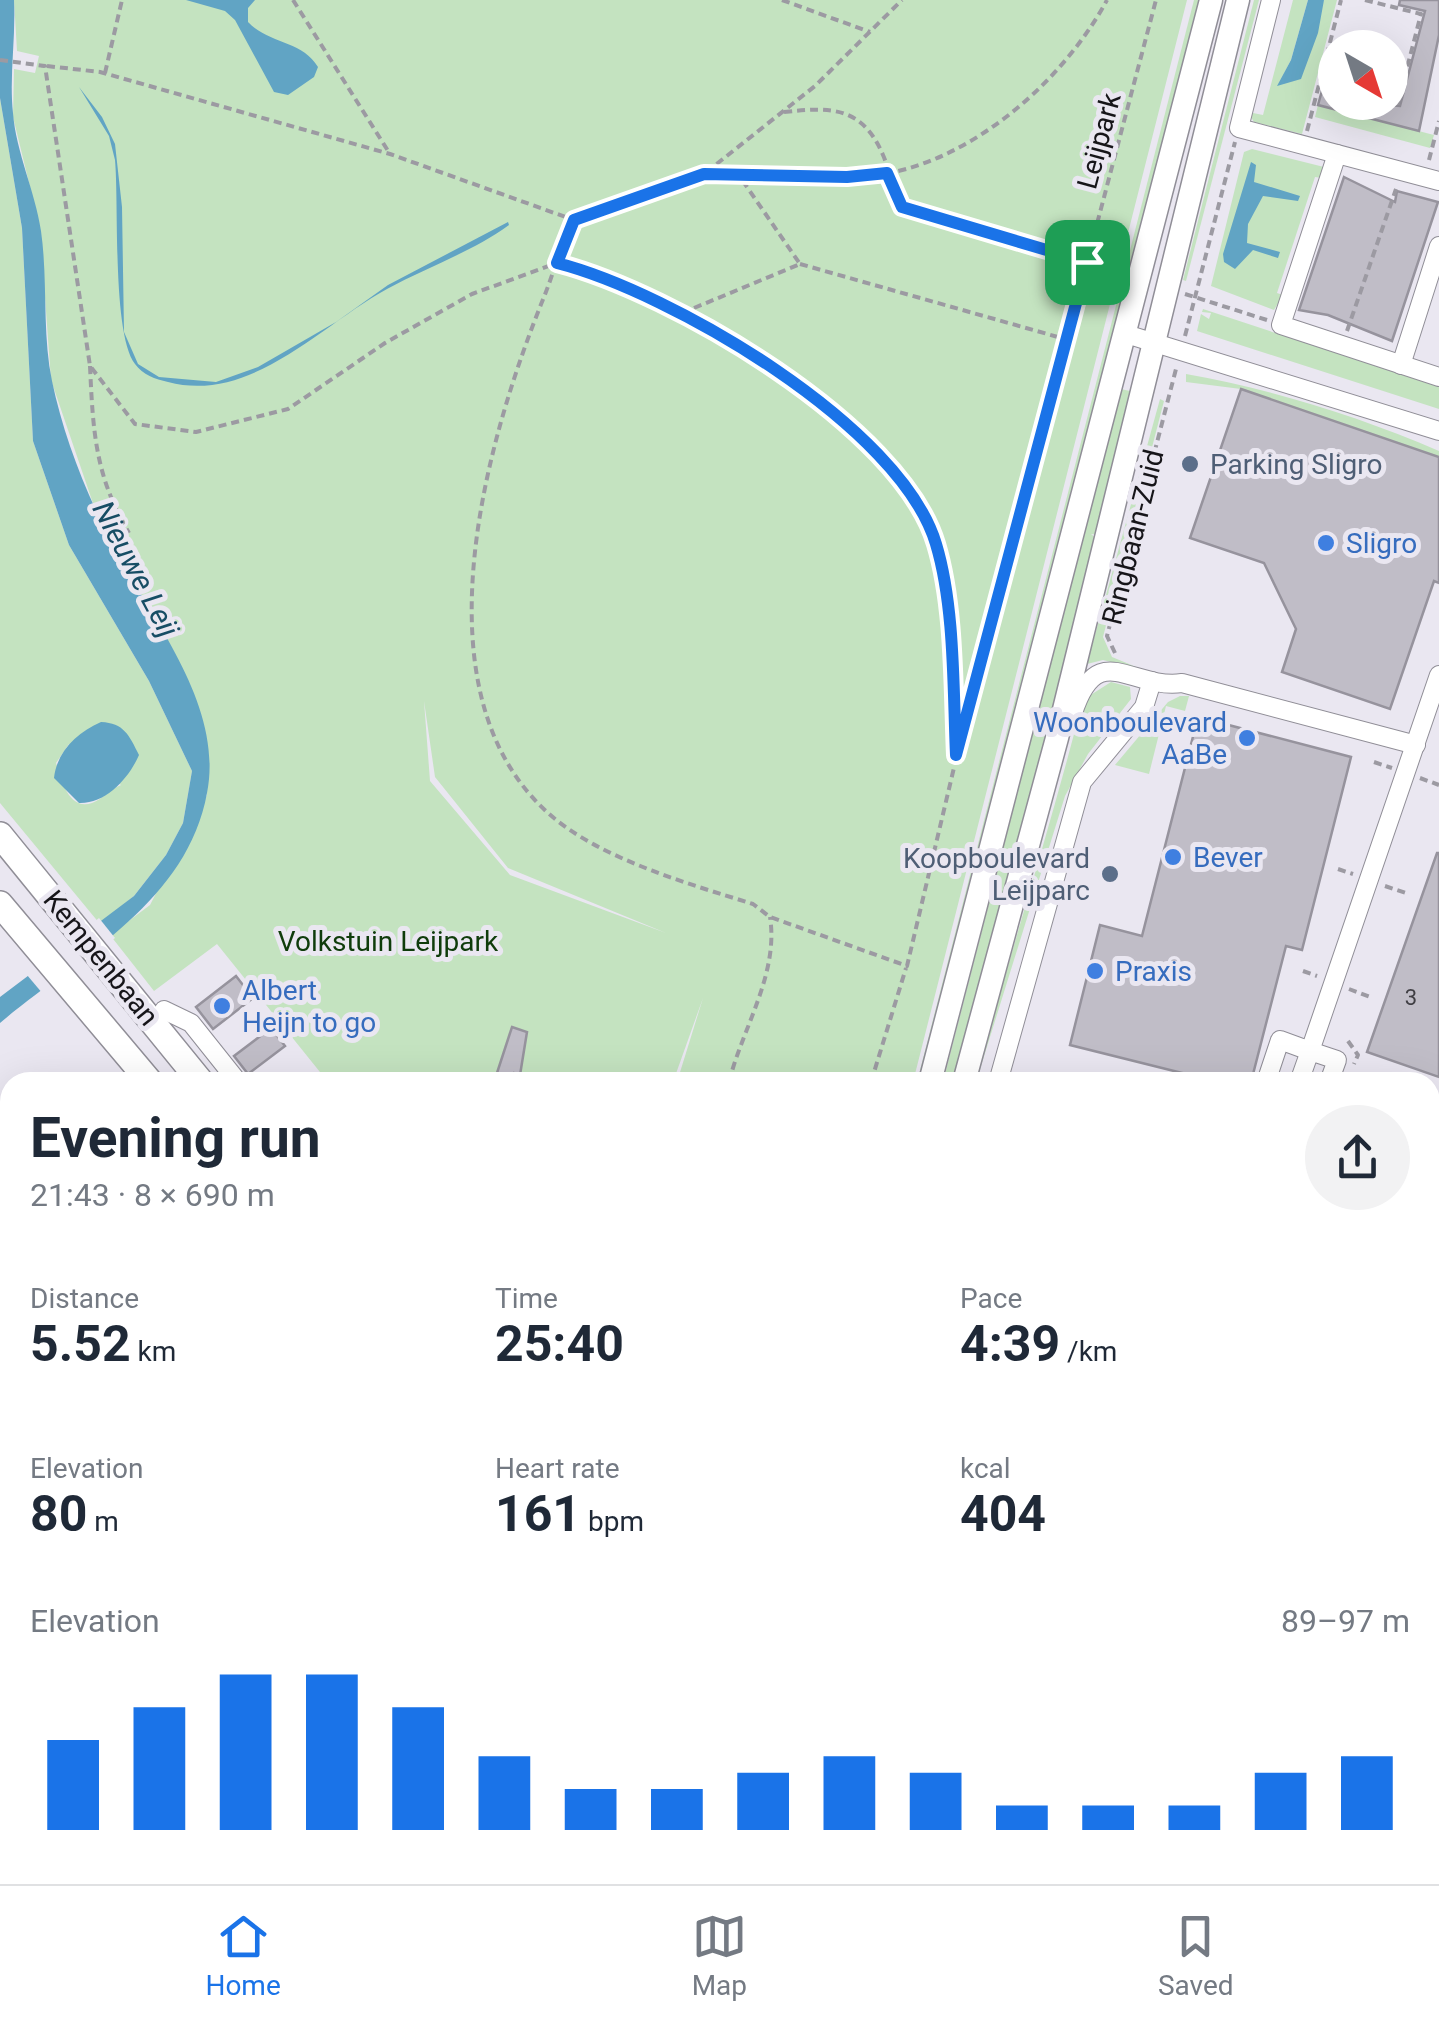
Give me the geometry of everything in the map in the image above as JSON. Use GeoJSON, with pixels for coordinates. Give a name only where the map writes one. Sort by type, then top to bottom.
{"type":"FeatureCollection","features":[{"type":"Feature","properties":{"kind":"highway","name":"Kempenbaan"},"geometry":{"type":"LineString","coordinates":[[0,834],[193,1072]]}},
{"type":"Feature","properties":{"kind":"highway","name":"Kempenbaan"},"geometry":{"type":"LineString","coordinates":[[0,904],[88,1003],[142,1072]]}},
{"type":"Feature","properties":{"kind":"highway"},"geometry":{"type":"LineString","coordinates":[[123,985],[164,1010]]}},
{"type":"Feature","properties":{"kind":"main road","name":"Ringbaan-Zuid"},"geometry":{"type":"LineString","coordinates":[[933,1072],[1210,0]]}},
{"type":"Feature","properties":{"kind":"main road","name":"Ringbaan-Zuid"},"geometry":{"type":"LineString","coordinates":[[967,1072],[1058,738],[1238,0]]}},
{"type":"Feature","properties":{"kind":"street"},"geometry":{"type":"LineString","coordinates":[[1271,0],[1239,128],[1432,179]]}},
{"type":"Feature","properties":{"kind":"street"},"geometry":{"type":"LineString","coordinates":[[1337,154],[1280,325],[1439,377]]}},
{"type":"Feature","properties":{"kind":"street"},"geometry":{"type":"LineString","coordinates":[[1401,365],[1439,246]]}},
{"type":"Feature","properties":{"kind":"street"},"geometry":{"type":"LineString","coordinates":[[1126,334],[1439,431]]}},
{"type":"Feature","properties":{"kind":"street"},"geometry":{"type":"LineString","coordinates":[[1058,738],[1091,677],[1104,670],[1152,681],[1182,682],[1416,744]]}},
{"type":"Feature","properties":{"kind":"street"},"geometry":{"type":"LineString","coordinates":[[1303,1072],[1439,675]]}},
{"type":"Feature","properties":{"kind":"street"},"geometry":{"type":"LineString","coordinates":[[1001,1072],[1082,782],[1144,707],[1152,681]]}},
{"type":"Feature","properties":{"kind":"street","name":"Kempenbaan"},"geometry":{"type":"LineString","coordinates":[[164,1010],[190,1023],[230,1072]]}},
{"type":"Feature","properties":{"kind":"street"},"geometry":{"type":"LineString","coordinates":[[1269,1072],[1280,1040],[1337,1060],[1333,1072]]}},
{"type":"Feature","properties":{"kind":"path"},"geometry":{"type":"LineString","coordinates":[[106,73],[122,0]]}},
{"type":"Feature","properties":{"kind":"path"},"geometry":{"type":"LineString","coordinates":[[293,0],[390,154]]}},
{"type":"Feature","properties":{"kind":"path"},"geometry":{"type":"LineString","coordinates":[[782,0],[870,32]]}},
{"type":"Feature","properties":{"kind":"path"},"geometry":{"type":"LineString","coordinates":[[0,60],[106,73],[390,154],[574,220],[704,174],[784,112],[902,0]]}},
{"type":"Feature","properties":{"kind":"path"},"geometry":{"type":"LineString","coordinates":[[704,174],[847,177],[887,173],[954,150],[1022,104],[1066,59],[1108,0]]}},
{"type":"Feature","properties":{"kind":"path","name":"Leijpark"},"geometry":{"type":"LineString","coordinates":[[873,1072],[906,966],[956,755],[1156,0]]}},
{"type":"Feature","properties":{"kind":"path"},"geometry":{"type":"LineString","coordinates":[[1304,145],[1341,0]]}},
{"type":"Feature","properties":{"kind":"path"},"geometry":{"type":"LineString","coordinates":[[1366,0],[1421,14],[1408,64]]}},
{"type":"Feature","properties":{"kind":"path"},"geometry":{"type":"LineString","coordinates":[[45,66],[90,366],[93,442],[108,498],[130,532]]}},
{"type":"Feature","properties":{"kind":"path"},"geometry":{"type":"LineString","coordinates":[[784,112],[818,108],[848,112],[865,126],[884,157],[902,207],[1121,272]]}},
{"type":"Feature","properties":{"kind":"path"},"geometry":{"type":"LineString","coordinates":[[1432,179],[1439,121]]}},
{"type":"Feature","properties":{"kind":"path","name":"Ringbaan-Zuid"},"geometry":{"type":"LineString","coordinates":[[1124,656],[1114,653],[1107,636],[1239,128]]}},
{"type":"Feature","properties":{"kind":"path"},"geometry":{"type":"LineString","coordinates":[[1342,345],[1402,171]]}},
{"type":"Feature","properties":{"kind":"path"},"geometry":{"type":"LineString","coordinates":[[738,174],[800,264]]}},
{"type":"Feature","properties":{"kind":"path"},"geometry":{"type":"LineString","coordinates":[[574,220],[521,353],[488,467],[474,563],[477,669],[493,742],[547,812],[629,863],[753,904],[770,917],[906,966]]}},
{"type":"Feature","properties":{"kind":"path"},"geometry":{"type":"LineString","coordinates":[[90,366],[135,424],[196,432],[288,409],[385,344],[472,294],[557,263],[606,276],[682,313],[829,410],[902,478],[936,543],[949,635],[956,755]]}},
{"type":"Feature","properties":{"kind":"path"},"geometry":{"type":"LineString","coordinates":[[682,313],[800,264],[1067,339]]}},
{"type":"Feature","properties":{"kind":"path"},"geometry":{"type":"LineString","coordinates":[[1196,296],[1280,325]]}},
{"type":"Feature","properties":{"kind":"path"},"geometry":{"type":"LineString","coordinates":[[732,1072],[756,1008],[773,937],[770,917]]}},
{"type":"Feature","properties":{"kind":"path"},"geometry":{"type":"LineString","coordinates":[[1348,1042],[1356,1060]]}},
{"type":"Feature","properties":{"kind":"green space","name":"Volkstuin Leijpark"},"geometry":{"type":"Polygon","coordinates":[[[14,0],[1187,0],[916,1072],[680,1072],[703,998],[677,1072],[320,1072],[217,944],[154,991],[110,935],[150,905],[207,795],[174,652],[98,518],[51,380],[40,228],[13,117],[14,69],[35,73],[39,56],[17,51],[14,0]],[[424,701],[430,781],[510,875],[666,933],[508,868],[435,777],[424,701]]]}},
{"type":"Feature","properties":{"kind":"green space"},"geometry":{"type":"Polygon","coordinates":[[[1194,0],[1199,0],[1196,20],[1133,268],[1126,266],[1194,0]]]}},
{"type":"Feature","properties":{"kind":"green space"},"geometry":{"type":"Polygon","coordinates":[[[1254,0],[1259,0],[1186,281],[1183,280],[1254,0]]]}},
{"type":"Feature","properties":{"kind":"green space"},"geometry":{"type":"Polygon","coordinates":[[[1293,0],[1308,0],[1291,60],[1278,85],[1324,0],[1337,0],[1329,30],[1318,30],[1318,73],[1302,134],[1254,122],[1248,112],[1263,115],[1293,0]]]}},
{"type":"Feature","properties":{"kind":"green space"},"geometry":{"type":"Polygon","coordinates":[[[0,98],[22,228],[33,441],[69,545],[149,681],[192,771],[183,823],[166,855],[134,896],[100,924],[0,803],[0,98]],[[69,744],[56,763],[67,792],[77,802],[92,803],[121,785],[69,744]]]}},
{"type":"Feature","properties":{"kind":"green space"},"geometry":{"type":"Polygon","coordinates":[[[1326,120],[1376,120],[1434,135],[1430,148],[1326,120]]]}},
{"type":"Feature","properties":{"kind":"green space"},"geometry":{"type":"Polygon","coordinates":[[[1252,149],[1324,167],[1322,178],[1315,177],[1277,293],[1283,295],[1274,310],[1211,286],[1244,152],[1252,149]]]}},
{"type":"Feature","properties":{"kind":"green space"},"geometry":{"type":"Polygon","coordinates":[[[1121,286],[1128,287],[927,1072],[920,1072],[1121,286]]]}},
{"type":"Feature","properties":{"kind":"green space"},"geometry":{"type":"Polygon","coordinates":[[[1203,309],[1439,387],[1439,409],[1197,331],[1201,314],[1209,319],[1211,313],[1202,312],[1203,309]]]}},
{"type":"Feature","properties":{"kind":"green space"},"geometry":{"type":"Polygon","coordinates":[[[1186,374],[1250,387],[1346,415],[1439,451],[1439,457],[1241,389],[1186,382],[1186,374]]]}},
{"type":"Feature","properties":{"kind":"green space"},"geometry":{"type":"Polygon","coordinates":[[[1121,389],[1134,392],[1098,535],[1091,534],[1097,539],[960,1072],[946,1072],[1121,389]]]}},
{"type":"Feature","properties":{"kind":"green space"},"geometry":{"type":"Polygon","coordinates":[[[1160,399],[1164,401],[1103,637],[1112,657],[1146,671],[1103,660],[1087,664],[1160,399]]]}},
{"type":"Feature","properties":{"kind":"green space"},"geometry":{"type":"Polygon","coordinates":[[[1111,682],[1130,687],[1131,699],[1088,754],[1065,796],[979,1072],[1079,715],[1089,696],[1111,682]]]}},
{"type":"Feature","properties":{"kind":"green space"},"geometry":{"type":"Polygon","coordinates":[[[1189,696],[1185,711],[1166,706],[1149,774],[1115,765],[1168,702],[1189,696]]]}},
{"type":"Feature","properties":{"kind":"water"},"geometry":{"type":"Polygon","coordinates":[[[0,0],[14,0],[13,113],[41,231],[47,344],[57,403],[96,510],[196,697],[210,761],[207,793],[196,832],[153,897],[94,950],[0,1023],[0,997],[134,896],[166,855],[183,823],[192,771],[149,681],[69,545],[33,441],[22,228],[0,98],[0,0]]]}},
{"type":"Feature","properties":{"kind":"water"},"geometry":{"type":"Polygon","coordinates":[[[186,0],[255,0],[248,8],[248,22],[311,58],[318,67],[314,77],[288,95],[274,92],[235,20],[225,11],[186,0]]]}},
{"type":"Feature","properties":{"kind":"water"},"geometry":{"type":"Polygon","coordinates":[[[1308,0],[1324,0],[1318,33],[1301,79],[1277,86],[1291,60],[1308,0]]]}},
{"type":"Feature","properties":{"kind":"water"},"geometry":{"type":"Polygon","coordinates":[[[79,87],[102,117],[115,144],[122,207],[124,332],[115,160],[109,136],[79,87]]]}},
{"type":"Feature","properties":{"kind":"water"},"geometry":{"type":"Polygon","coordinates":[[[1251,162],[1256,165],[1254,182],[1300,196],[1298,201],[1263,196],[1248,224],[1247,243],[1280,252],[1278,258],[1253,250],[1235,269],[1224,262],[1223,254],[1251,162]]]}},
{"type":"Feature","properties":{"kind":"water"},"geometry":{"type":"Polygon","coordinates":[[[508,222],[509,225],[387,289],[284,357],[228,382],[199,386],[150,376],[135,364],[124,332],[138,364],[159,377],[216,382],[258,367],[336,322],[388,285],[508,222]]]}},
{"type":"Feature","properties":{"kind":"water"},"geometry":{"type":"Polygon","coordinates":[[[101,722],[125,731],[139,755],[115,788],[98,799],[79,803],[54,778],[56,768],[70,744],[101,722]]]}},
{"type":"Feature","properties":{"kind":"pier"},"geometry":{"type":"Polygon","coordinates":[[[99,918],[115,938],[43,994],[27,975],[99,918]]]}},
{"type":"Feature","properties":{"kind":"building"},"geometry":{"type":"Polygon","coordinates":[[[1400,0],[1439,0],[1439,35],[1419,131],[1376,120],[1408,120],[1408,76],[1425,11],[1399,5],[1400,0]]]}},
{"type":"Feature","properties":{"kind":"building"},"geometry":{"type":"Polygon","coordinates":[[[1344,177],[1395,202],[1397,191],[1438,202],[1392,341],[1328,315],[1299,310],[1344,177]]]}},
{"type":"Feature","properties":{"kind":"building"},"geometry":{"type":"Polygon","coordinates":[[[1241,389],[1439,457],[1439,583],[1434,581],[1390,709],[1282,672],[1296,629],[1264,563],[1190,538],[1241,389]]]}},
{"type":"Feature","properties":{"kind":"building"},"geometry":{"type":"Polygon","coordinates":[[[1198,717],[1351,757],[1302,950],[1286,946],[1254,1072],[1178,1072],[1070,1045],[1100,925],[1142,936],[1198,717]]]}},
{"type":"Feature","properties":{"kind":"building"},"geometry":{"type":"Polygon","coordinates":[[[1439,853],[1439,1072],[1425,1072],[1367,1052],[1439,853]]]}},
{"type":"Feature","properties":{"kind":"building"},"geometry":{"type":"Polygon","coordinates":[[[236,976],[253,998],[213,1029],[196,1007],[236,976]]]}},
{"type":"Feature","properties":{"kind":"building"},"geometry":{"type":"Polygon","coordinates":[[[512,1027],[527,1032],[520,1072],[497,1072],[512,1027]]]}},
{"type":"Feature","properties":{"kind":"building"},"geometry":{"type":"Polygon","coordinates":[[[271,1028],[285,1046],[251,1072],[234,1056],[271,1028]]]}},
{"type":"Feature","properties":{"kind":"place","name":"Parking Sligro"},"geometry":{"type":"Point","coordinates":[1190,464]}},
{"type":"Feature","properties":{"kind":"place","name":"Sligro"},"geometry":{"type":"Point","coordinates":[1326,543]}},
{"type":"Feature","properties":{"kind":"place","name":"Woonboulevard AaBe"},"geometry":{"type":"Point","coordinates":[1247,738]}},
{"type":"Feature","properties":{"kind":"place","name":"Bever"},"geometry":{"type":"Point","coordinates":[1173,857]}},
{"type":"Feature","properties":{"kind":"place","name":"Koopboulevard Leijparc"},"geometry":{"type":"Point","coordinates":[1110,874]}},
{"type":"Feature","properties":{"kind":"place","name":"Praxis"},"geometry":{"type":"Point","coordinates":[1095,971]}},
{"type":"Feature","properties":{"kind":"place","name":"Albert Heijn to go"},"geometry":{"type":"Point","coordinates":[222,1006]}},
{"type":"Feature","properties":{"kind":"route"},"geometry":{"type":"LineString","coordinates":[[887,173],[892,194],[902,207],[947,224],[1087,262],[956,755],[949,635],[936,543],[902,478],[855,430],[790,382],[682,313],[606,276],[557,263],[574,220],[704,174],[847,177],[887,173]]}},
{"type":"Feature","properties":{"kind":"water label","name":"Nieuwe Leij"},"geometry":{"type":"Point","coordinates":[136,569]}}]}
